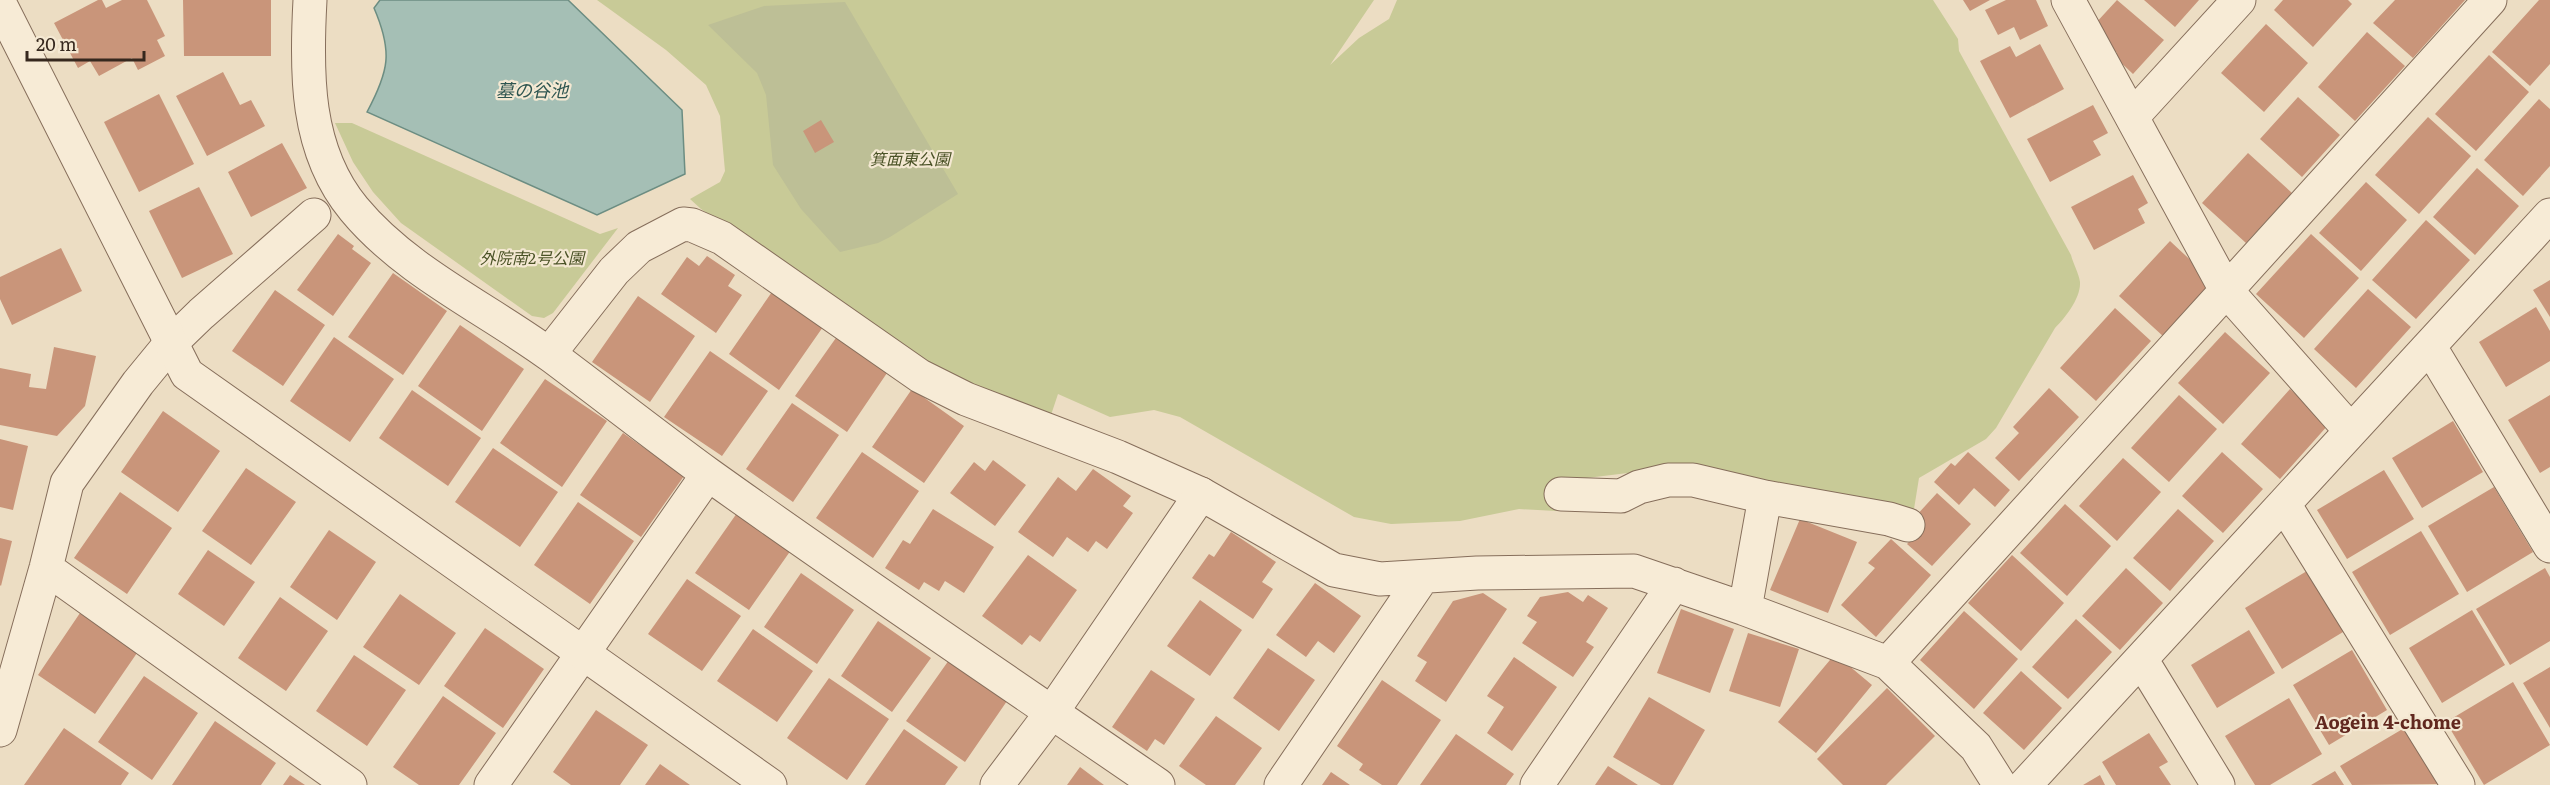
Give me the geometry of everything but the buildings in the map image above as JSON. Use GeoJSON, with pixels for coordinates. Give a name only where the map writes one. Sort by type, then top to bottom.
{"type":"FeatureCollection","features":[{"type":"Feature","properties":{"kind":"street"},"geometry":{"type":"LineString","coordinates":[[310,0],[307,62],[310,105],[319,141],[334,177],[353,207],[391,248],[549,354],[708,474],[1158,785]]}},
{"type":"Feature","properties":{"kind":"street"},"geometry":{"type":"LineString","coordinates":[[2068,0],[2226,290],[2351,431]]}},
{"type":"Feature","properties":{"kind":"street"},"geometry":{"type":"LineString","coordinates":[[2132,117],[2239,0]]}},
{"type":"Feature","properties":{"kind":"street"},"geometry":{"type":"LineString","coordinates":[[1888,663],[2490,0]]}},
{"type":"Feature","properties":{"kind":"street"},"geometry":{"type":"LineString","coordinates":[[0,4],[187,374],[770,785]]}},
{"type":"Feature","properties":{"kind":"street"},"geometry":{"type":"LineString","coordinates":[[0,730],[46,568],[67,483],[138,383],[170,344],[314,215]]}},
{"type":"Feature","properties":{"kind":"street"},"geometry":{"type":"LineString","coordinates":[[2025,785],[2550,215]]}},
{"type":"Feature","properties":{"kind":"street"},"geometry":{"type":"LineString","coordinates":[[549,354],[614,271],[639,247],[683,224],[692,225],[722,238],[920,376],[966,399],[1118,456],[1201,494],[1334,570],[1380,579],[1477,573],[1634,571],[1745,609],[1888,663],[1977,747],[2000,785]]}},
{"type":"Feature","properties":{"kind":"street"},"geometry":{"type":"LineString","coordinates":[[2430,347],[2550,546]]}},
{"type":"Feature","properties":{"kind":"street"},"geometry":{"type":"LineString","coordinates":[[491,785],[708,474]]}},
{"type":"Feature","properties":{"kind":"street"},"geometry":{"type":"LineString","coordinates":[[1561,494],[1621,496],[1639,487],[1668,480],[1693,480],[1765,497],[1889,519],[1908,525]]}},
{"type":"Feature","properties":{"kind":"street"},"geometry":{"type":"LineString","coordinates":[[997,785],[1052,712],[1201,494]]}},
{"type":"Feature","properties":{"kind":"street"},"geometry":{"type":"LineString","coordinates":[[1745,609],[1765,497]]}},
{"type":"Feature","properties":{"kind":"street"},"geometry":{"type":"LineString","coordinates":[[2284,504],[2458,785]]}},
{"type":"Feature","properties":{"kind":"street"},"geometry":{"type":"LineString","coordinates":[[46,568],[350,785]]}},
{"type":"Feature","properties":{"kind":"street"},"geometry":{"type":"LineString","coordinates":[[1281,785],[1422,578]]}},
{"type":"Feature","properties":{"kind":"street"},"geometry":{"type":"LineString","coordinates":[[1537,785],[1674,584]]}},
{"type":"Feature","properties":{"kind":"street"},"geometry":{"type":"LineString","coordinates":[[2141,659],[2218,785]]}},
{"type":"Feature","properties":{"kind":"green space","name":"箕面東公園"},"geometry":{"type":"Polygon","coordinates":[[[597,0],[1374,0],[1330,65],[1359,38],[1389,19],[1397,0],[1933,0],[1958,39],[1959,51],[2071,255],[2080,288],[2072,307],[2055,328],[1996,428],[1986,439],[1919,478],[1914,509],[1709,469],[1669,468],[1562,481],[1556,511],[1519,509],[1460,521],[1391,524],[1354,517],[1180,417],[1154,410],[1110,417],[1058,394],[1051,415],[951,378],[701,209],[690,199],[720,182],[725,171],[720,116],[706,85],[666,50],[597,0]]]}},
{"type":"Feature","properties":{"kind":"green space","name":"箕面東公園"},"geometry":{"type":"Polygon","coordinates":[[[845,2],[958,194],[878,243],[840,252],[801,209],[773,165],[766,95],[757,73],[708,25],[764,6],[845,2]]]}},
{"type":"Feature","properties":{"kind":"green space","name":"外院南2号公園"},"geometry":{"type":"Polygon","coordinates":[[[335,123],[352,123],[600,234],[618,228],[553,313],[544,318],[532,316],[401,223],[373,192],[353,162],[335,123]]]}},
{"type":"Feature","properties":{"kind":"water","name":"墓の谷池"},"geometry":{"type":"Polygon","coordinates":[[[380,0],[568,0],[682,110],[685,174],[597,215],[367,112],[380,85],[386,61],[384,37],[374,8],[380,0]]]}},
{"type":"Feature","properties":{"kind":"district","name":"Aogein 4-chome"},"geometry":{"type":"Point","coordinates":[2388,721]}}]}
